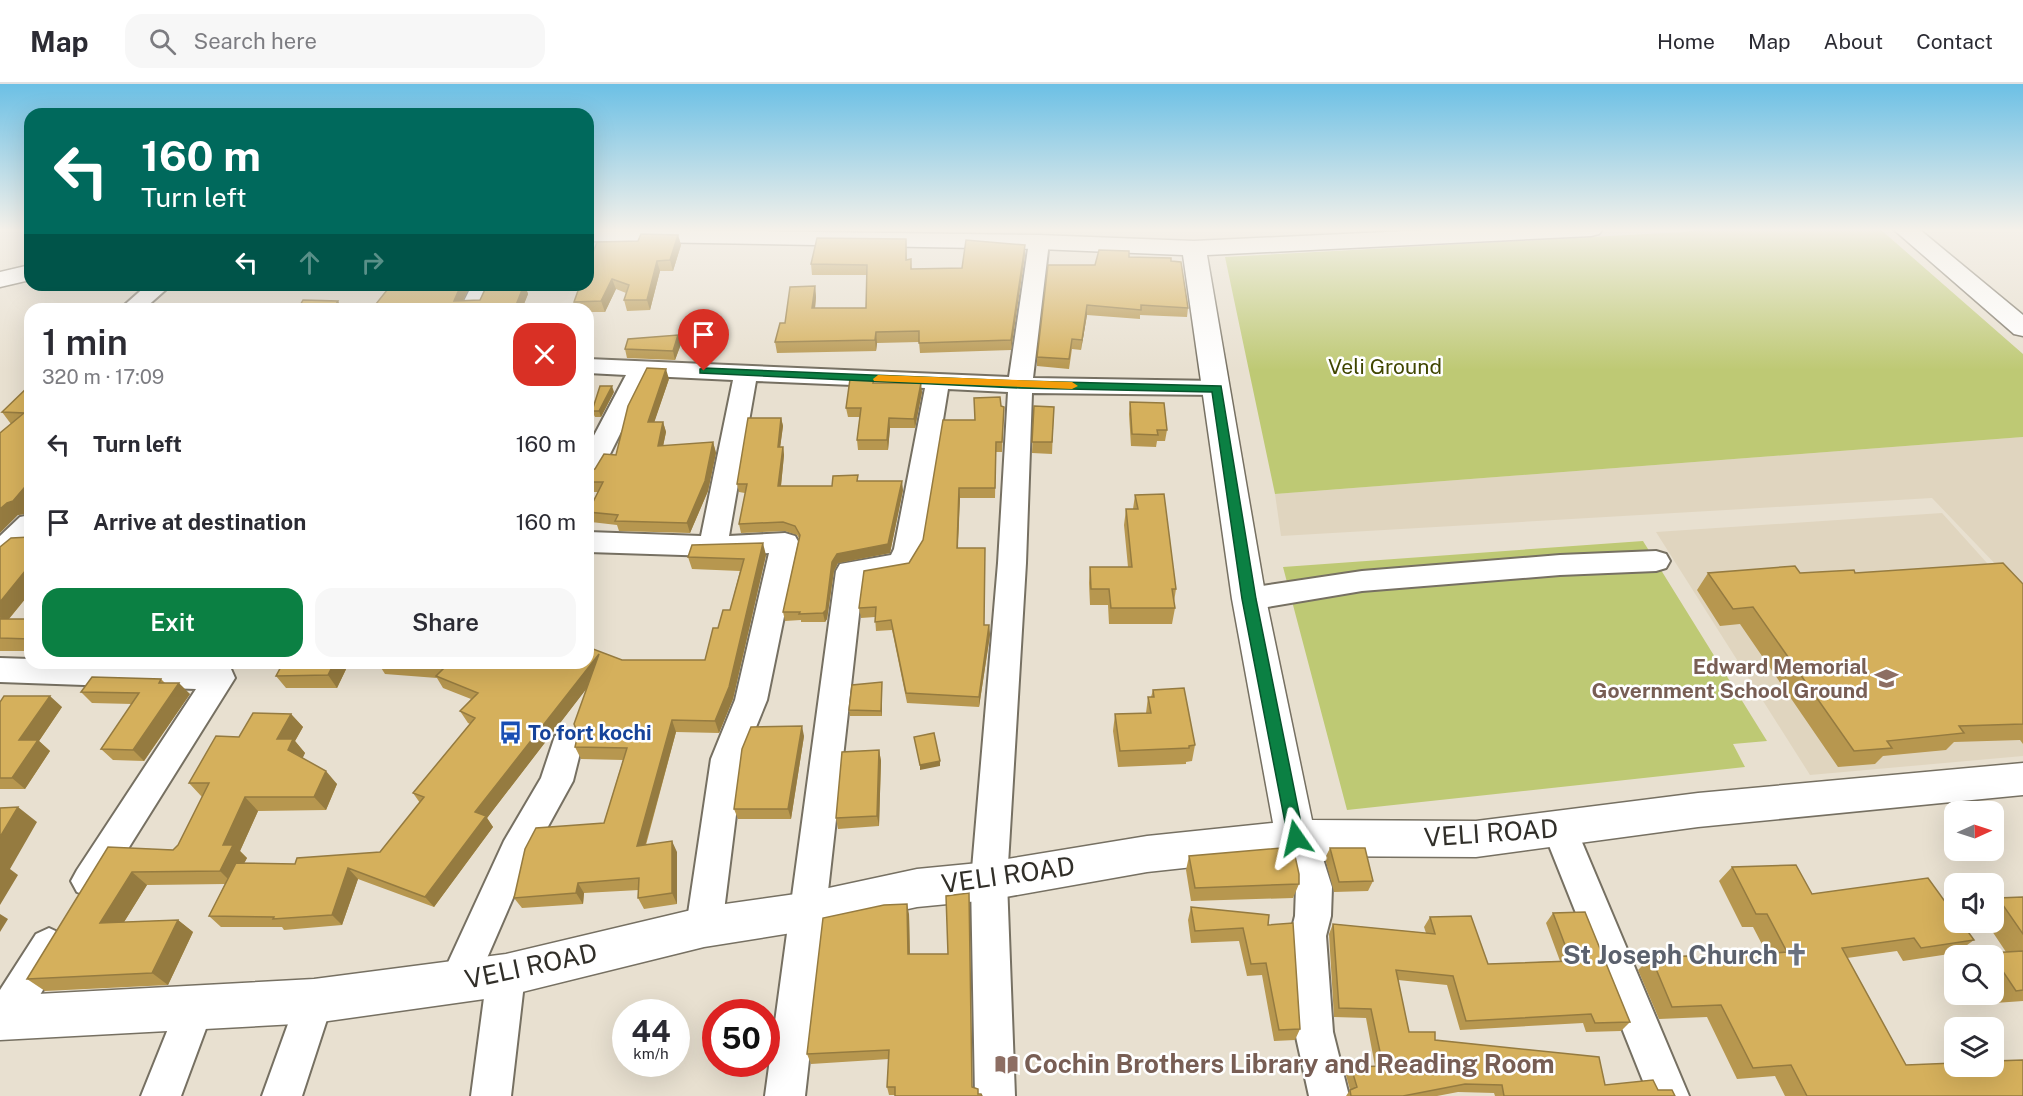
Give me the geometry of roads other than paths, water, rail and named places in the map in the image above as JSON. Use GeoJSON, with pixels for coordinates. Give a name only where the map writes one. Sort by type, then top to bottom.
{"type":"FeatureCollection","features":[{"type":"Feature","properties":{"kind":"main road"},"geometry":{"type":"LineString","coordinates":[[1199,276],[1249,599],[1296,838]]}},
{"type":"Feature","properties":{"kind":"main road"},"geometry":{"type":"LineString","coordinates":[[1961,276],[2023,328]]}},
{"type":"Feature","properties":{"kind":"main road","name":"VELI ROAD"},"geometry":{"type":"LineString","coordinates":[[2,1018],[314,1001],[458,982],[506,975],[704,927],[810,911],[917,888],[988,881],[1147,854],[1296,838],[1476,839],[1698,810],[2023,779]]}},
{"type":"Feature","properties":{"kind":"street"},"geometry":{"type":"LineString","coordinates":[[995,1096],[988,881],[1012,563],[1020,385],[1034,276]]}},
{"type":"Feature","properties":{"kind":"street"},"geometry":{"type":"LineString","coordinates":[[138,303],[153,291]]}},
{"type":"Feature","properties":{"kind":"street"},"geometry":{"type":"LineString","coordinates":[[594,366],[1020,385],[1217,388]]}},
{"type":"Feature","properties":{"kind":"street"},"geometry":{"type":"LineString","coordinates":[[594,460],[641,368]]}},
{"type":"Feature","properties":{"kind":"street"},"geometry":{"type":"LineString","coordinates":[[712,546],[746,373]]}},
{"type":"Feature","properties":{"kind":"street"},"geometry":{"type":"LineString","coordinates":[[785,1096],[810,911],[850,571],[900,564],[908,549],[938,381]]}},
{"type":"Feature","properties":{"kind":"street"},"geometry":{"type":"LineString","coordinates":[[0,552],[24,530]]}},
{"type":"Feature","properties":{"kind":"street"},"geometry":{"type":"LineString","coordinates":[[594,542],[712,546],[785,543],[751,700],[727,759],[704,927]]}},
{"type":"Feature","properties":{"kind":"street"},"geometry":{"type":"LineString","coordinates":[[1249,599],[1362,581],[1656,561]]}},
{"type":"Feature","properties":{"kind":"street"},"geometry":{"type":"LineString","coordinates":[[0,670],[140,673],[220,678],[123,825],[2,1018]]}},
{"type":"Feature","properties":{"kind":"street"},"geometry":{"type":"LineString","coordinates":[[458,982],[516,852],[557,781],[566,745]]}},
{"type":"Feature","properties":{"kind":"street"},"geometry":{"type":"LineString","coordinates":[[1559,828],[1669,1096]]}},
{"type":"Feature","properties":{"kind":"street"},"geometry":{"type":"LineString","coordinates":[[1296,838],[1307,857],[1314,887],[1308,936],[1314,1032],[1329,1096]]}},
{"type":"Feature","properties":{"kind":"street"},"geometry":{"type":"LineString","coordinates":[[491,1096],[506,975]]}},
{"type":"Feature","properties":{"kind":"street"},"geometry":{"type":"LineString","coordinates":[[282,1096],[314,1001]]}},
{"type":"Feature","properties":{"kind":"street"},"geometry":{"type":"LineString","coordinates":[[161,1096],[195,1007]]}},
{"type":"Feature","properties":{"kind":"place","name":"Edward Memorial Government School Ground"},"geometry":{"type":"Point","coordinates":[1886,679]}},
{"type":"Feature","properties":{"kind":"place","name":"To fort kochi"},"geometry":{"type":"Point","coordinates":[510,733]}},
{"type":"Feature","properties":{"kind":"place","name":"St Joseph Church"},"geometry":{"type":"Point","coordinates":[1796,955]}},
{"type":"Feature","properties":{"kind":"place","name":"Cochin Brothers Library and Reading Room"},"geometry":{"type":"Point","coordinates":[1006,1064]}},
{"type":"Feature","properties":{"kind":"park label","name":"Veli Ground"},"geometry":{"type":"Point","coordinates":[1385,367]}}]}
